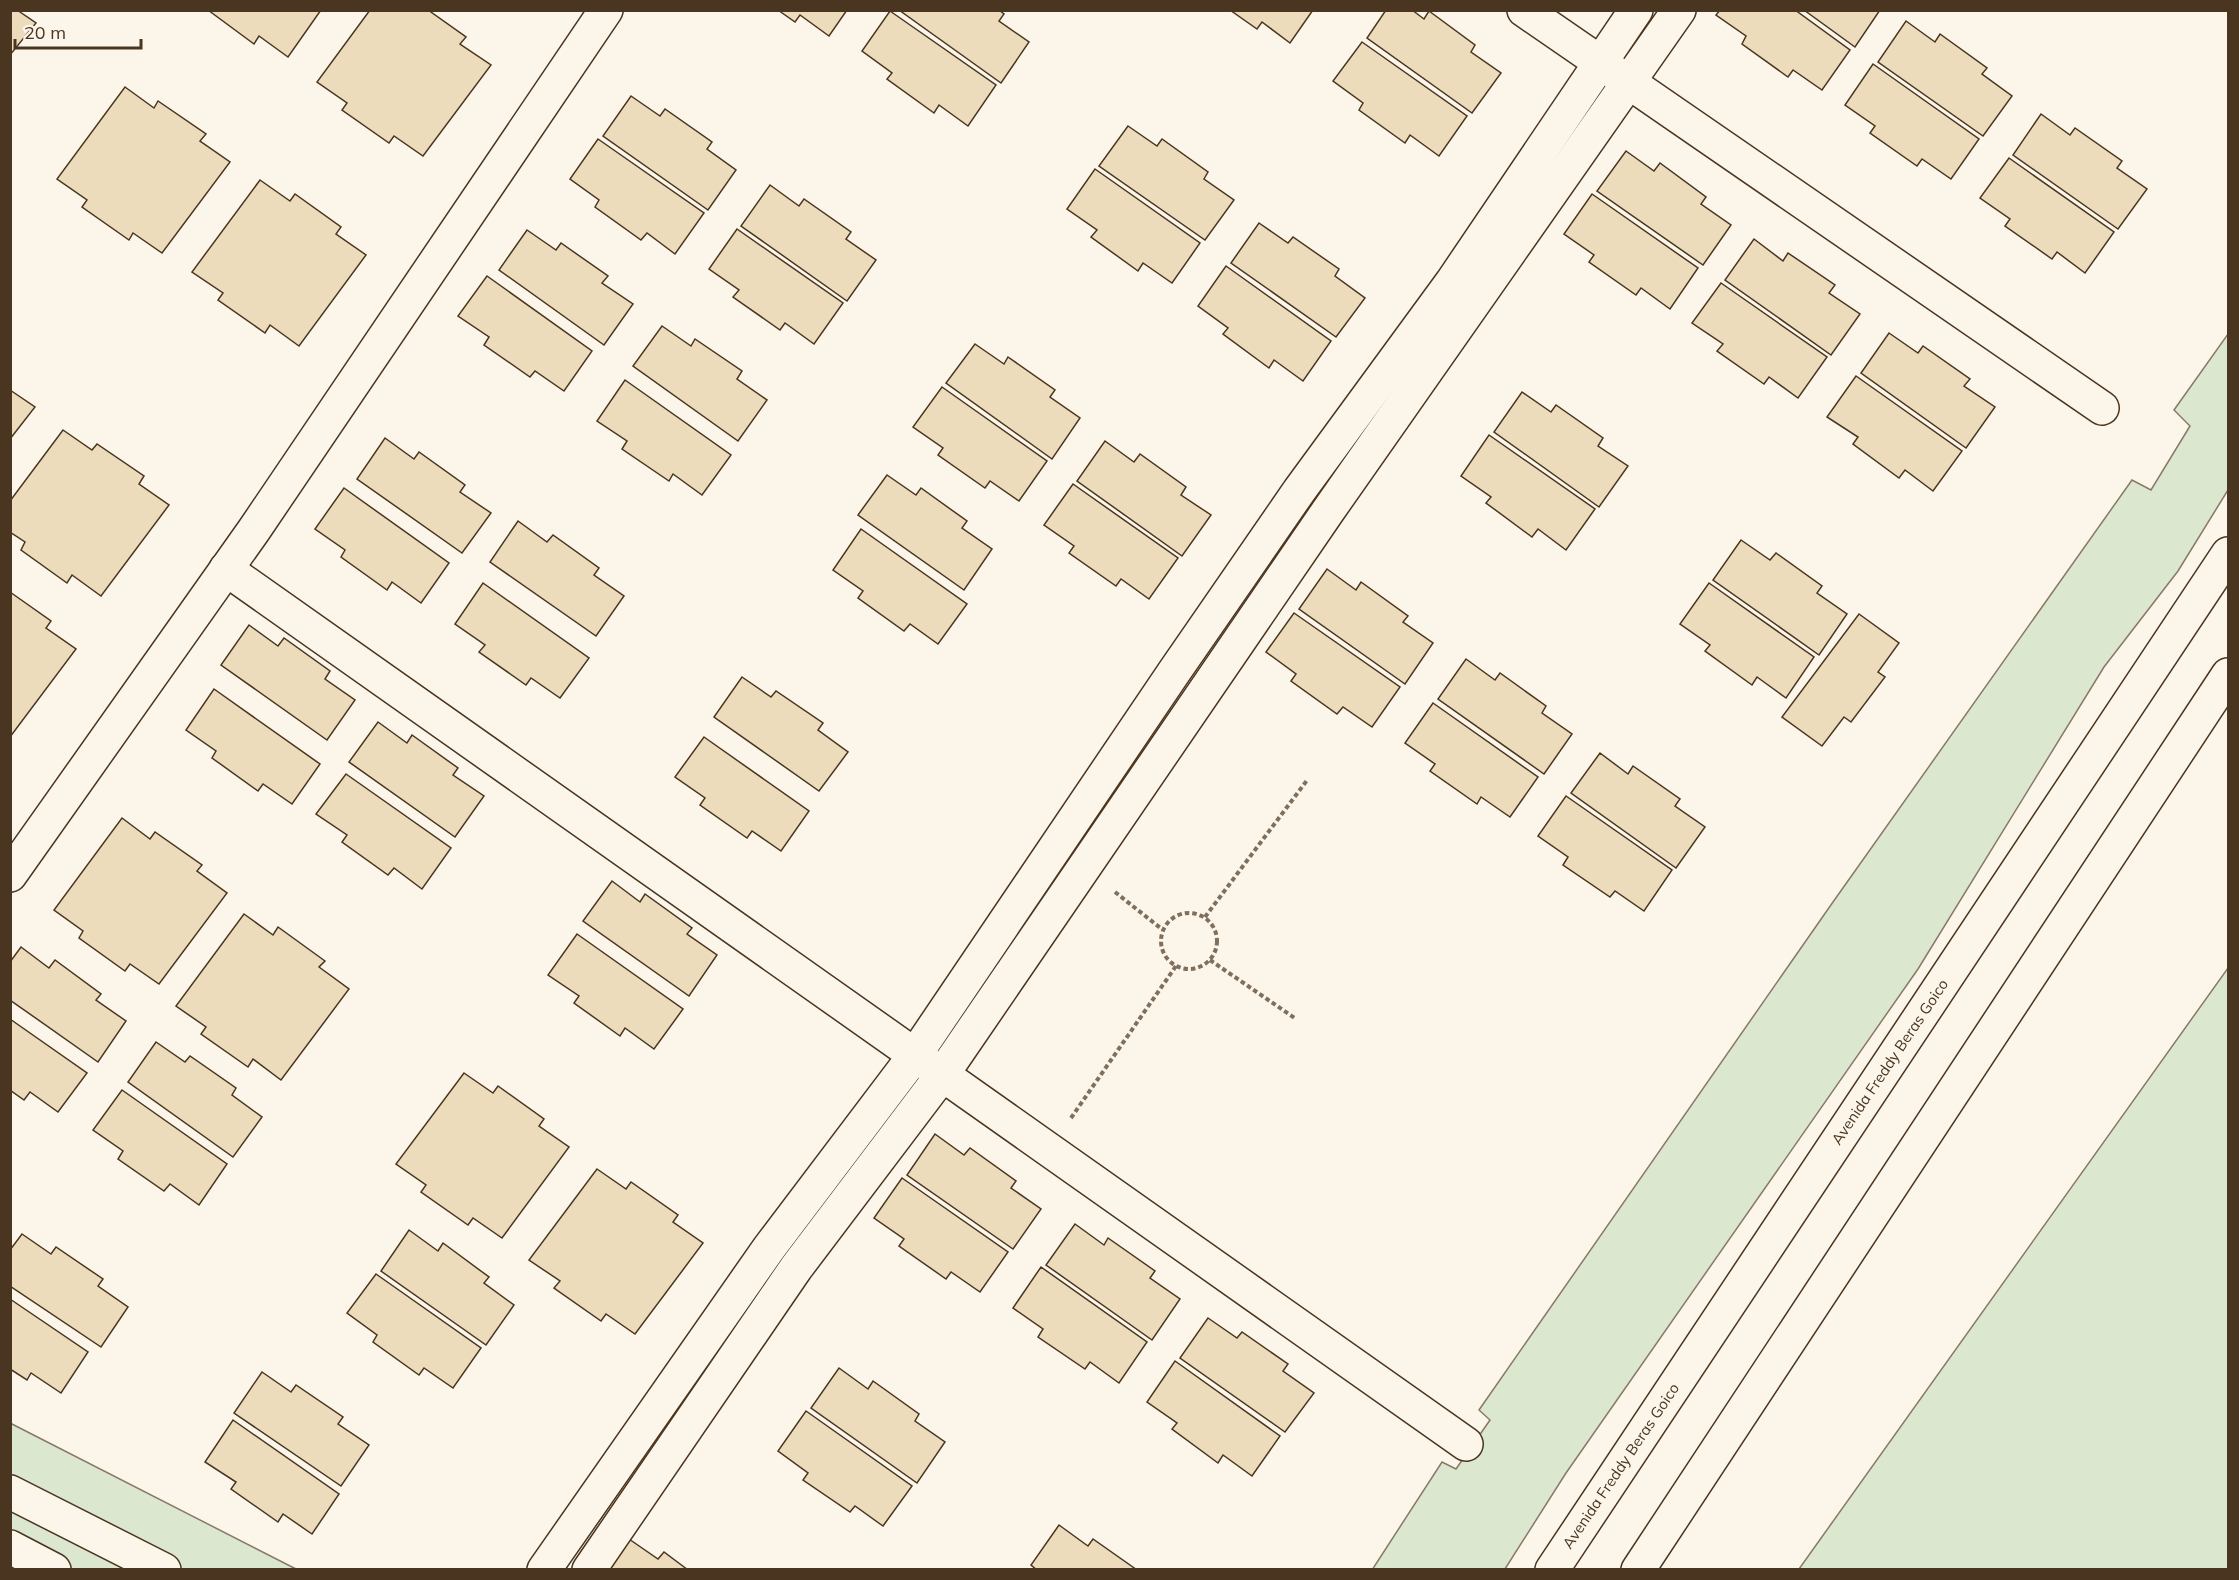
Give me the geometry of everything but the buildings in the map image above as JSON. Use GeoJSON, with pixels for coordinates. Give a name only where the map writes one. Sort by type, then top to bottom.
{"type":"FeatureCollection","features":[{"type":"Feature","properties":{"kind":"street"},"geometry":{"type":"LineString","coordinates":[[10,875],[226,569],[606,10]]}},
{"type":"Feature","properties":{"kind":"street"},"geometry":{"type":"LineString","coordinates":[[1524,10],[1599,64],[2102,408]]}},
{"type":"Feature","properties":{"kind":"street"},"geometry":{"type":"LineString","coordinates":[[589,1569],[796,1268],[942,1075],[1328,511],[1599,64],[1636,10]]}},
{"type":"Feature","properties":{"kind":"street"},"geometry":{"type":"LineString","coordinates":[[544,1569],[770,1248],[915,1055],[1299,491],[1464,290],[1628,83],[1679,10]]}},
{"type":"Feature","properties":{"kind":"street"},"geometry":{"type":"LineString","coordinates":[[1299,491],[1328,511]]}},
{"type":"Feature","properties":{"kind":"street","name":"Avenida Freddy Beras Goico"},"geometry":{"type":"LineString","coordinates":[[1552,1569],[2229,554]]}},
{"type":"Feature","properties":{"kind":"street"},"geometry":{"type":"LineString","coordinates":[[226,569],[1466,1444]]}},
{"type":"Feature","properties":{"kind":"street"},"geometry":{"type":"LineString","coordinates":[[1638,1569],[2229,675]]}},
{"type":"Feature","properties":{"kind":"street"},"geometry":{"type":"LineString","coordinates":[[1055,848],[1084,867]]}},
{"type":"Feature","properties":{"kind":"street"},"geometry":{"type":"LineString","coordinates":[[770,1248],[796,1268]]}},
{"type":"Feature","properties":{"kind":"street"},"geometry":{"type":"LineString","coordinates":[[621,1460],[650,1481]]}},
{"type":"Feature","properties":{"kind":"street"},"geometry":{"type":"LineString","coordinates":[[10,1492],[164,1569]]}},
{"type":"Feature","properties":{"kind":"street"},"geometry":{"type":"LineString","coordinates":[[10,1547],[54,1569]]}},
{"type":"Feature","properties":{"kind":"path"},"geometry":{"type":"LineString","coordinates":[[1205,918],[1308,779]]}},
{"type":"Feature","properties":{"kind":"path"},"geometry":{"type":"LineString","coordinates":[[1084,867],[1163,930]]}},
{"type":"Feature","properties":{"kind":"path"},"geometry":{"type":"LineString","coordinates":[[1181,914],[1197,914],[1205,918],[1215,930],[1217,938],[1210,960],[1194,968],[1176,966],[1164,954],[1163,930],[1174,917],[1181,914]]}},
{"type":"Feature","properties":{"kind":"path"},"geometry":{"type":"LineString","coordinates":[[1210,960],[1296,1019]]}},
{"type":"Feature","properties":{"kind":"path"},"geometry":{"type":"LineString","coordinates":[[1071,1119],[1176,966]]}},
{"type":"Feature","properties":{"kind":"green space"},"geometry":{"type":"Polygon","coordinates":[[[2228,334],[2228,490],[2178,571],[2104,667],[1918,969],[1566,1473],[1505,1569],[1372,1570],[1442,1462],[1456,1469],[1490,1420],[1479,1410],[1833,902],[2132,480],[2151,490],[2190,426],[2174,410],[2228,334]]]}},
{"type":"Feature","properties":{"kind":"green space"},"geometry":{"type":"Polygon","coordinates":[[[2228,968],[2228,1569],[1799,1569],[2228,968]]]}},
{"type":"Feature","properties":{"kind":"green space"},"geometry":{"type":"Polygon","coordinates":[[[10,1423],[296,1569],[55,1569],[11,1547],[10,1423]]]}}]}
